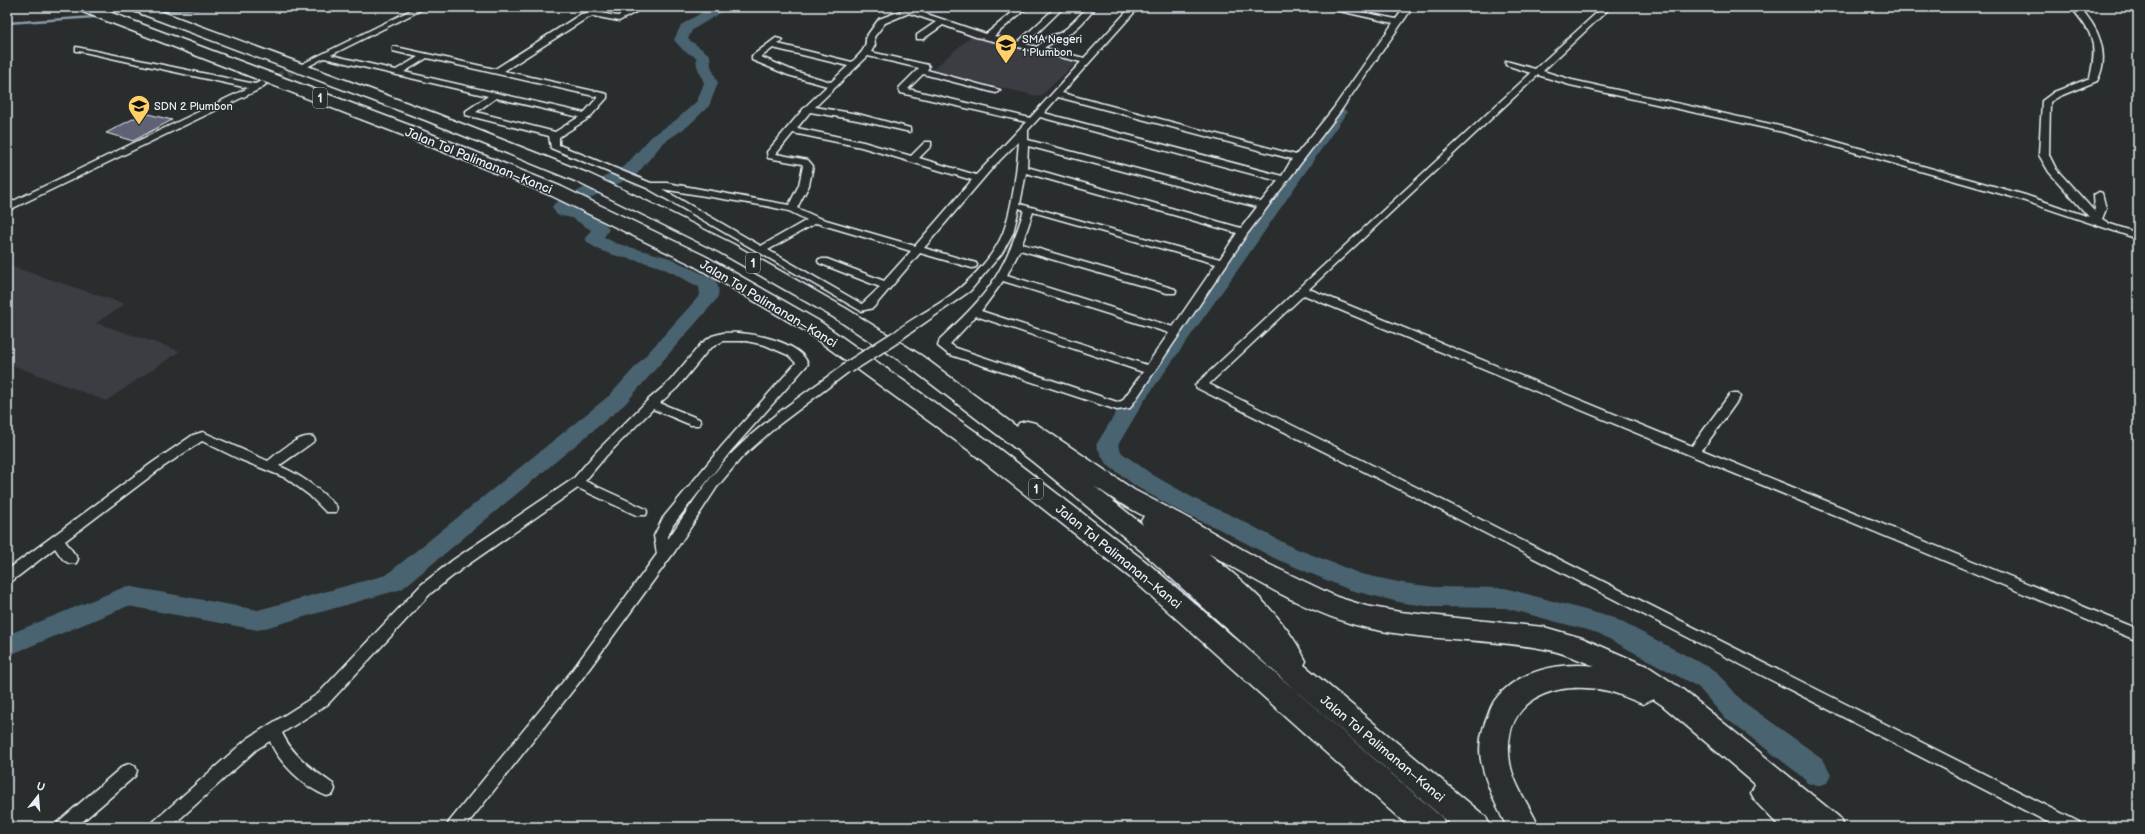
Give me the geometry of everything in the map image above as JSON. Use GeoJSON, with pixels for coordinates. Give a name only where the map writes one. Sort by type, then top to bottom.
{"type":"FeatureCollection","features":[{"type":"Feature","properties":{"kind":"highway","name":"Jalan Tol Palimanan–Kanci"},"geometry":{"type":"LineString","coordinates":[[83,7],[435,141],[556,191],[698,260],[812,326],[978,444],[1141,572],[1431,827]]}},
{"type":"Feature","properties":{"kind":"highway","name":"Jalan Tol Palimanan–Kanci"},"geometry":{"type":"LineString","coordinates":[[136,7],[458,128],[582,177],[733,252],[840,313],[915,361],[1041,456],[1149,542],[1307,684],[1475,827]]}},
{"type":"Feature","properties":{"kind":"highway"},"geometry":{"type":"LineString","coordinates":[[435,141],[458,128]]}},
{"type":"Feature","properties":{"kind":"highway"},"geometry":{"type":"LineString","coordinates":[[915,361],[1053,445],[1126,496],[1251,604],[1285,647],[1307,684]]}},
{"type":"Feature","properties":{"kind":"highway"},"geometry":{"type":"LineString","coordinates":[[1126,496],[1176,522],[1259,571],[1329,605],[1366,617],[1400,623],[1544,638],[1572,646],[1606,659],[1639,675],[1672,697],[1828,827]]}},
{"type":"Feature","properties":{"kind":"highway"},"geometry":{"type":"LineString","coordinates":[[1524,827],[1497,773],[1494,753],[1495,731],[1499,716],[1509,702],[1535,683],[1575,674],[1604,678],[1628,684],[1659,700],[1695,726],[1801,827]]}},
{"type":"Feature","properties":{"kind":"street"},"geometry":{"type":"LineString","coordinates":[[304,65],[423,7]]}},
{"type":"Feature","properties":{"kind":"street"},"geometry":{"type":"LineString","coordinates":[[496,72],[586,14],[600,7]]}},
{"type":"Feature","properties":{"kind":"street"},"geometry":{"type":"LineString","coordinates":[[586,14],[593,14],[619,20],[640,7]]}},
{"type":"Feature","properties":{"kind":"street"},"geometry":{"type":"LineString","coordinates":[[896,7],[911,8],[988,37],[1086,61]]}},
{"type":"Feature","properties":{"kind":"street"},"geometry":{"type":"LineString","coordinates":[[988,37],[1024,7]]}},
{"type":"Feature","properties":{"kind":"street"},"geometry":{"type":"LineString","coordinates":[[1020,45],[1060,7]]}},
{"type":"Feature","properties":{"kind":"street"},"geometry":{"type":"LineString","coordinates":[[1039,49],[1050,39],[1062,35],[1070,30],[1092,7]]}},
{"type":"Feature","properties":{"kind":"street"},"geometry":{"type":"LineString","coordinates":[[555,136],[554,146],[650,186],[857,307],[869,306],[919,250],[951,210],[980,179],[991,164],[1024,130],[1054,94],[1136,7]]}},
{"type":"Feature","properties":{"kind":"street"},"geometry":{"type":"LineString","coordinates":[[1326,7],[1398,22]]}},
{"type":"Feature","properties":{"kind":"street"},"geometry":{"type":"LineString","coordinates":[[1030,208],[1017,246],[1001,277],[974,312],[944,342],[946,348],[1117,406],[1126,405],[1223,264],[1243,232],[1339,106],[1409,7]]}},
{"type":"Feature","properties":{"kind":"street"},"geometry":{"type":"LineString","coordinates":[[1607,7],[1538,72],[1500,104],[1201,385],[1341,453],[1905,743],[2073,827]]}},
{"type":"Feature","properties":{"kind":"street"},"geometry":{"type":"LineString","coordinates":[[2075,7],[2089,22],[2099,43],[2100,58],[2094,79],[2057,94],[2046,101],[2044,155],[2052,170],[2097,220],[2106,226]]}},
{"type":"Feature","properties":{"kind":"street"},"geometry":{"type":"LineString","coordinates":[[792,209],[804,184],[808,166],[805,162],[770,155],[808,109],[832,85],[856,65],[871,45],[870,37],[882,21],[911,8]]}},
{"type":"Feature","properties":{"kind":"street"},"geometry":{"type":"LineString","coordinates":[[920,37],[943,21]]}},
{"type":"Feature","properties":{"kind":"street"},"geometry":{"type":"LineString","coordinates":[[832,85],[791,73],[755,58],[775,43],[856,65]]}},
{"type":"Feature","properties":{"kind":"street"},"geometry":{"type":"LineString","coordinates":[[7,208],[259,85],[79,49]]}},
{"type":"Feature","properties":{"kind":"street"},"geometry":{"type":"LineString","coordinates":[[396,49],[604,96],[586,116],[573,126],[555,136]]}},
{"type":"Feature","properties":{"kind":"street"},"geometry":{"type":"LineString","coordinates":[[866,53],[925,67],[923,71],[903,90],[952,104],[1034,117],[1284,180]]}},
{"type":"Feature","properties":{"kind":"street"},"geometry":{"type":"LineString","coordinates":[[324,56],[586,116]]}},
{"type":"Feature","properties":{"kind":"street"},"geometry":{"type":"LineString","coordinates":[[398,72],[425,56]]}},
{"type":"Feature","properties":{"kind":"street"},"geometry":{"type":"LineString","coordinates":[[1509,63],[1570,82],[1785,130],[2022,197],[2138,236]]}},
{"type":"Feature","properties":{"kind":"street"},"geometry":{"type":"LineString","coordinates":[[923,71],[996,90]]}},
{"type":"Feature","properties":{"kind":"street"},"geometry":{"type":"LineString","coordinates":[[1054,94],[1298,158]]}},
{"type":"Feature","properties":{"kind":"street"},"geometry":{"type":"LineString","coordinates":[[495,95],[469,113],[551,133],[555,136]]}},
{"type":"Feature","properties":{"kind":"street"},"geometry":{"type":"LineString","coordinates":[[808,109],[858,118],[907,130]]}},
{"type":"Feature","properties":{"kind":"street"},"geometry":{"type":"LineString","coordinates":[[791,130],[842,140],[980,179]]}},
{"type":"Feature","properties":{"kind":"street"},"geometry":{"type":"LineString","coordinates":[[455,827],[576,676],[664,555],[712,484],[738,454],[773,423],[849,367],[947,303],[981,274],[997,253],[1008,233],[1022,169],[1024,130]]}},
{"type":"Feature","properties":{"kind":"street"},"geometry":{"type":"LineString","coordinates":[[1024,142],[1263,206]]}},
{"type":"Feature","properties":{"kind":"street"},"geometry":{"type":"LineString","coordinates":[[912,160],[928,144]]}},
{"type":"Feature","properties":{"kind":"street"},"geometry":{"type":"LineString","coordinates":[[1022,169],[1243,232]]}},
{"type":"Feature","properties":{"kind":"street"},"geometry":{"type":"LineString","coordinates":[[650,186],[682,188],[792,209],[815,220],[863,232],[972,265]]}},
{"type":"Feature","properties":{"kind":"street"},"geometry":{"type":"LineString","coordinates":[[2097,220],[2101,209],[2099,195]]}},
{"type":"Feature","properties":{"kind":"street"},"geometry":{"type":"LineString","coordinates":[[1015,203],[1223,264]]}},
{"type":"Feature","properties":{"kind":"street"},"geometry":{"type":"LineString","coordinates":[[761,250],[815,220]]}},
{"type":"Feature","properties":{"kind":"street"},"geometry":{"type":"LineString","coordinates":[[1017,246],[1171,291]]}},
{"type":"Feature","properties":{"kind":"street"},"geometry":{"type":"LineString","coordinates":[[823,261],[887,286]]}},
{"type":"Feature","properties":{"kind":"street"},"geometry":{"type":"LineString","coordinates":[[1001,277],[1176,332]]}},
{"type":"Feature","properties":{"kind":"street"},"geometry":{"type":"LineString","coordinates":[[1302,290],[2138,635]]}},
{"type":"Feature","properties":{"kind":"street"},"geometry":{"type":"LineString","coordinates":[[974,312],[1150,370]]}},
{"type":"Feature","properties":{"kind":"street"},"geometry":{"type":"LineString","coordinates":[[159,827],[252,744],[323,699],[331,692],[415,599],[426,589],[458,564],[577,482],[602,453],[651,404],[676,383],[703,350],[716,339],[727,337],[759,340],[783,347],[797,356],[802,364],[726,449],[668,522],[661,536],[664,555]]}},
{"type":"Feature","properties":{"kind":"street"},"geometry":{"type":"LineString","coordinates":[[1694,452],[1734,397]]}},
{"type":"Feature","properties":{"kind":"street"},"geometry":{"type":"LineString","coordinates":[[651,404],[695,422]]}},
{"type":"Feature","properties":{"kind":"street"},"geometry":{"type":"LineString","coordinates":[[7,577],[156,466],[201,437],[209,438],[243,456],[290,475],[314,492],[331,509]]}},
{"type":"Feature","properties":{"kind":"street"},"geometry":{"type":"LineString","coordinates":[[269,466],[294,448],[309,440]]}},
{"type":"Feature","properties":{"kind":"street"},"geometry":{"type":"LineString","coordinates":[[577,482],[641,512]]}},
{"type":"Feature","properties":{"kind":"street"},"geometry":{"type":"LineString","coordinates":[[56,540],[71,559]]}},
{"type":"Feature","properties":{"kind":"street"},"geometry":{"type":"LineString","coordinates":[[272,730],[282,750],[289,758],[309,776],[327,789]]}},
{"type":"Feature","properties":{"kind":"street"},"geometry":{"type":"LineString","coordinates":[[64,827],[129,771]]}},
{"type":"Feature","properties":{"kind":"shaded area","name":"SMA Negeri 1 Plumbon"},"geometry":{"type":"Polygon","coordinates":[[[974,34],[1079,60],[1040,97],[932,70],[974,34]]]}},
{"type":"Feature","properties":{"kind":"shaded area"},"geometry":{"type":"Polygon","coordinates":[[[7,265],[125,304],[96,323],[180,351],[106,401],[7,363],[7,265]]]}},
{"type":"Feature","properties":{"kind":"building","name":"SDN 2 Plumbon"},"geometry":{"type":"Polygon","coordinates":[[[144,113],[172,120],[133,141],[106,133],[144,113]]]}},
{"type":"Feature","properties":{"kind":"waterway"},"geometry":{"type":"LineString","coordinates":[[162,11],[229,7]]}},
{"type":"Feature","properties":{"kind":"waterway"},"geometry":{"type":"LineString","coordinates":[[7,646],[127,596],[258,620],[394,582],[617,400],[709,296],[708,284],[664,262],[609,247],[594,239],[600,229],[596,225],[578,214],[563,211],[561,207],[631,170],[657,140],[682,123],[704,103],[711,83],[704,66],[703,55],[689,48],[681,40],[686,28],[710,12],[723,7]]}},
{"type":"Feature","properties":{"kind":"waterway"},"geometry":{"type":"LineString","coordinates":[[7,23],[94,17]]}},
{"type":"Feature","properties":{"kind":"waterway"},"geometry":{"type":"LineString","coordinates":[[1339,112],[1238,257],[1135,398],[1113,432],[1107,445],[1114,458],[1145,481],[1189,506],[1227,523],[1284,553],[1358,583],[1403,593],[1435,597],[1505,598],[1605,625],[1707,679],[1733,709],[1813,768],[1817,774]]}},
{"type":"Feature","properties":{"kind":"tunnel"},"geometry":{"type":"LineString","coordinates":[[265,83],[304,65]]}},
{"type":"Feature","properties":{"kind":"place","name":"SMA Negeri 1 Plumbon"},"geometry":{"type":"Point","coordinates":[1006,64]}},
{"type":"Feature","properties":{"kind":"place","name":"SDN 2 Plumbon"},"geometry":{"type":"Point","coordinates":[139,126]}}]}
